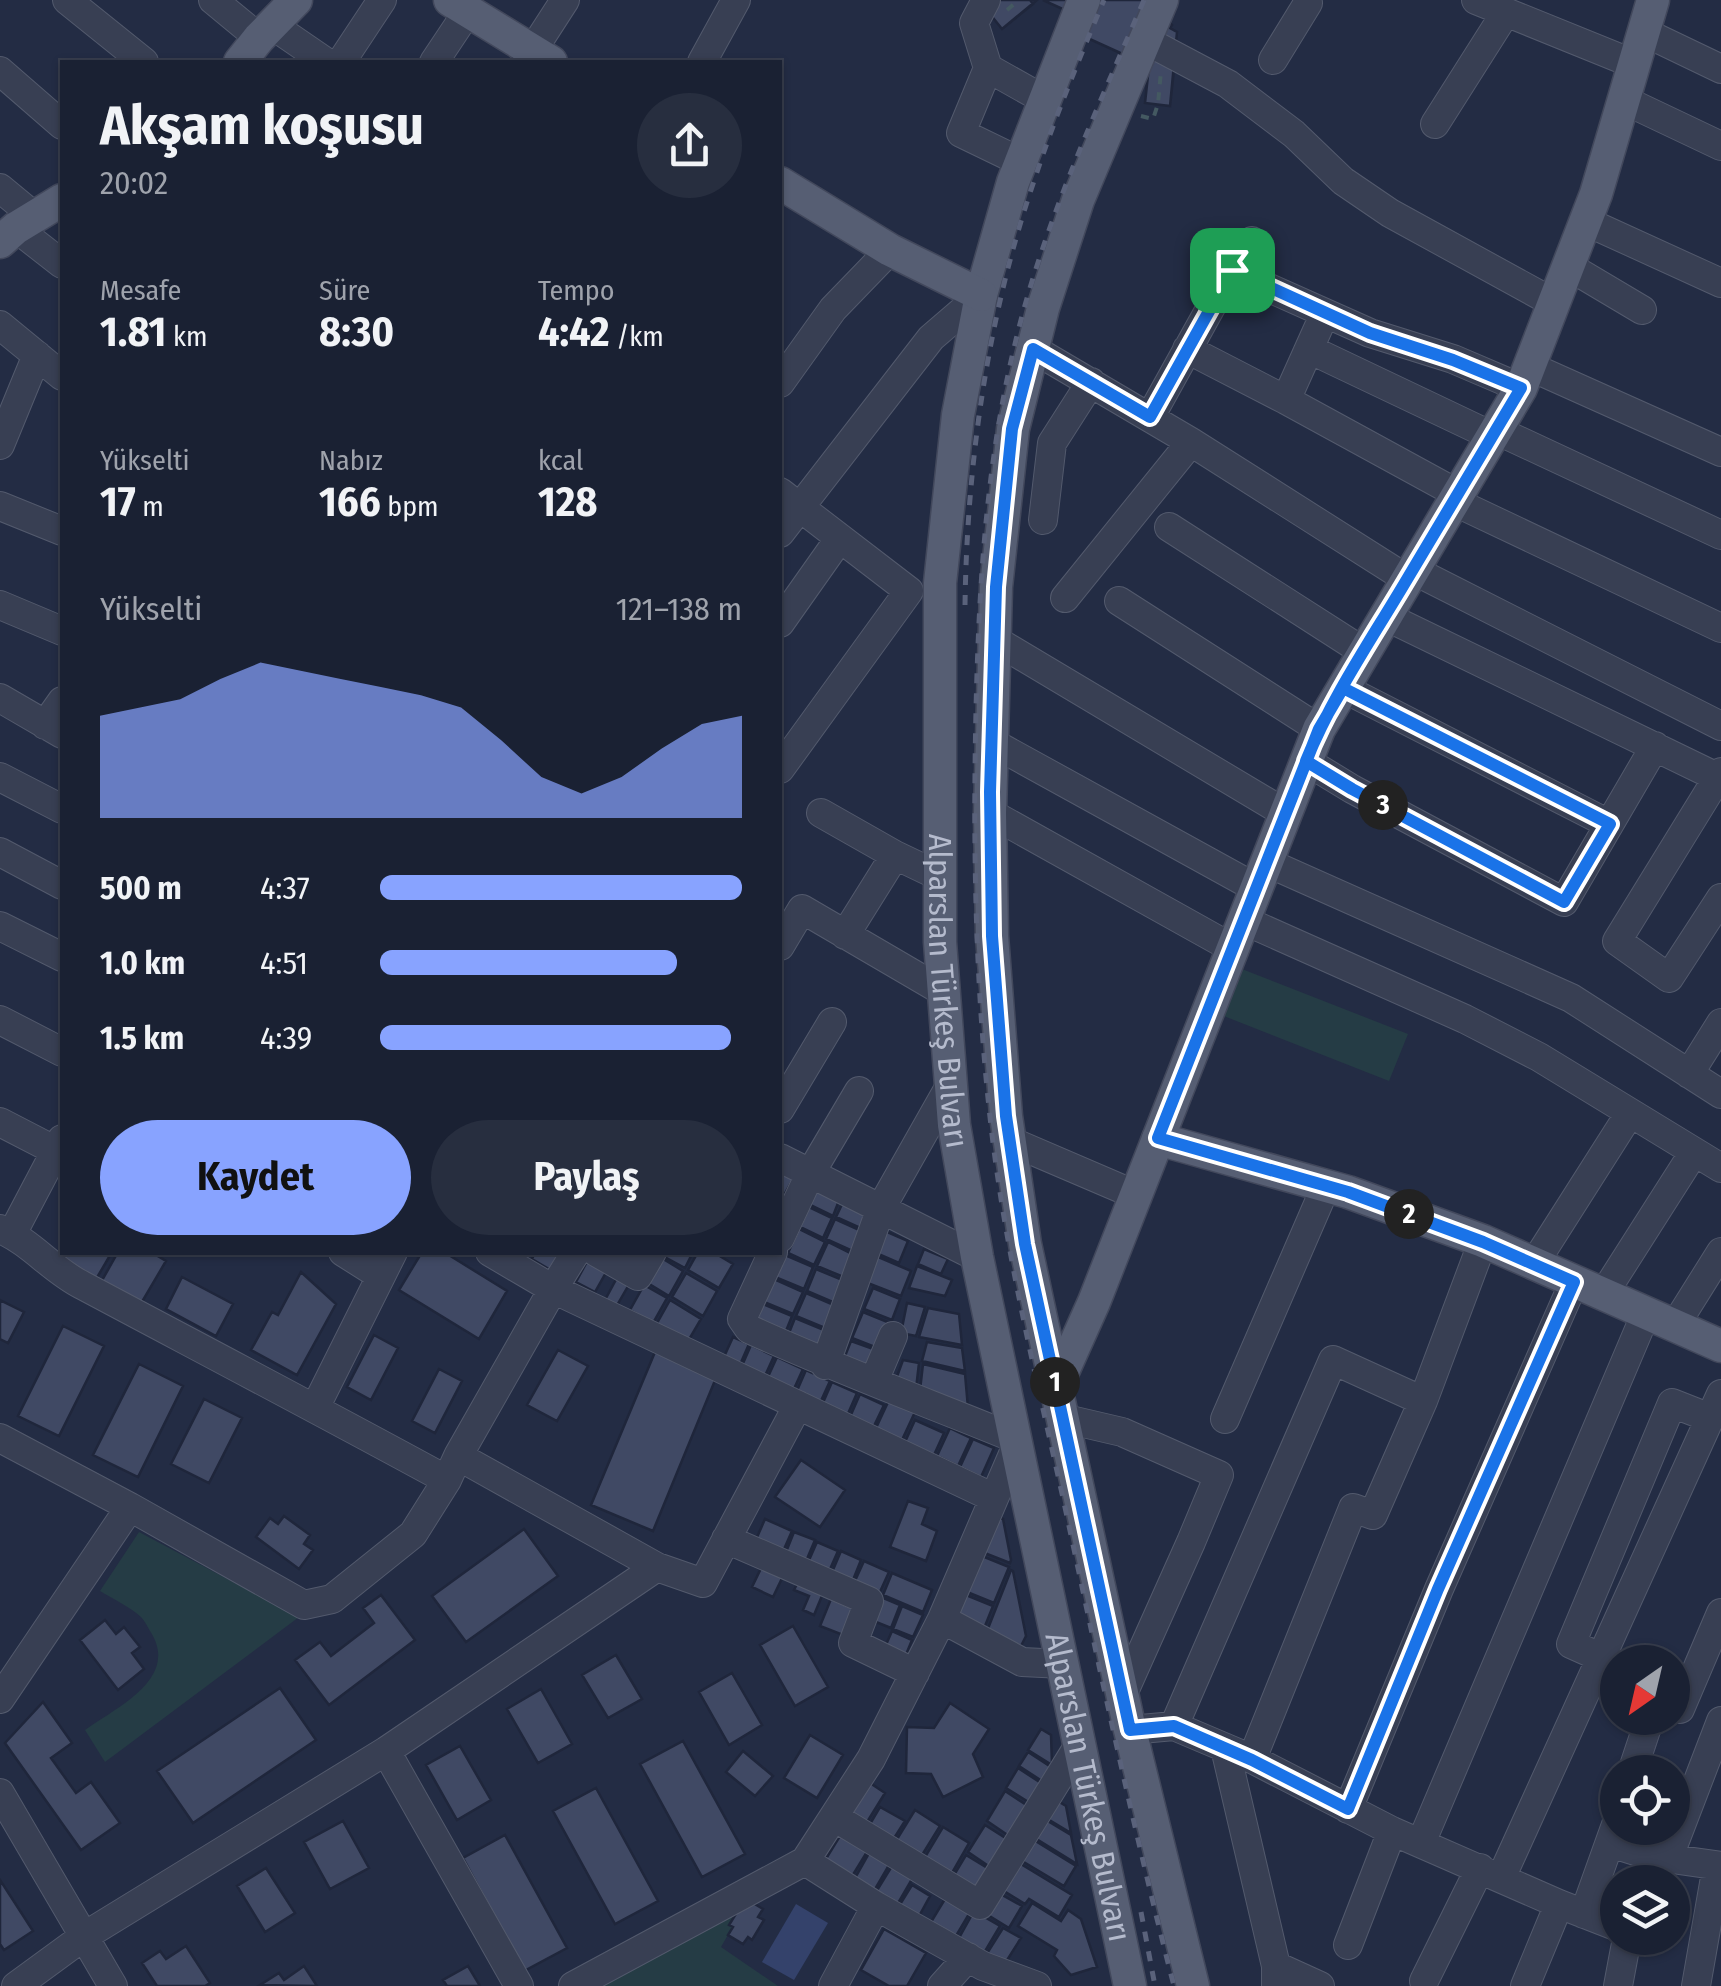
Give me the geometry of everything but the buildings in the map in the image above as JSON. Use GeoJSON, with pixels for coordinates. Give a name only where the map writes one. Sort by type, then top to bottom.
{"type":"FeatureCollection","features":[{"type":"Feature","properties":{"kind":"main road"},"geometry":{"type":"LineString","coordinates":[[257,42],[296,0]]}},
{"type":"Feature","properties":{"kind":"main road","name":"Alparslan Türkeş Bulvarı"},"geometry":{"type":"LineString","coordinates":[[1084,0],[1020,162],[980,296],[924,593],[940,942],[954,1125],[977,1257],[1130,1986]]}},
{"type":"Feature","properties":{"kind":"main road","name":"Alparslan Türkeş Bulvarı"},"geometry":{"type":"LineString","coordinates":[[1162,0],[1154,48],[1078,200],[1043,308],[1012,429],[996,587],[990,813],[992,936],[1010,1141],[1025,1244],[1122,1696],[1193,1986]]}},
{"type":"Feature","properties":{"kind":"main road"},"geometry":{"type":"LineString","coordinates":[[1059,1402],[1094,1302],[1319,729],[1525,377],[1596,194],[1654,0]]}},
{"type":"Feature","properties":{"kind":"main road"},"geometry":{"type":"LineString","coordinates":[[459,4],[536,59]]}},
{"type":"Feature","properties":{"kind":"main road"},"geometry":{"type":"LineString","coordinates":[[783,190],[980,296]]}},
{"type":"Feature","properties":{"kind":"main road"},"geometry":{"type":"LineString","coordinates":[[1158,1138],[1326,1186],[1483,1242],[1660,1320],[1718,1340]]}},
{"type":"Feature","properties":{"kind":"street"},"geometry":{"type":"LineString","coordinates":[[67,0],[142,60]]}},
{"type":"Feature","properties":{"kind":"street"},"geometry":{"type":"LineString","coordinates":[[214,0],[257,42],[319,60]]}},
{"type":"Feature","properties":{"kind":"street"},"geometry":{"type":"LineString","coordinates":[[341,60],[382,0]]}},
{"type":"Feature","properties":{"kind":"street"},"geometry":{"type":"LineString","coordinates":[[536,59],[565,0]]}},
{"type":"Feature","properties":{"kind":"street"},"geometry":{"type":"LineString","coordinates":[[703,60],[736,0]]}},
{"type":"Feature","properties":{"kind":"street"},"geometry":{"type":"LineString","coordinates":[[986,0],[974,23],[988,68],[961,133],[1020,162]]}},
{"type":"Feature","properties":{"kind":"street"},"geometry":{"type":"LineString","coordinates":[[1476,0],[1634,64]]}},
{"type":"Feature","properties":{"kind":"street"},"geometry":{"type":"LineString","coordinates":[[1274,60],[1313,1]]}},
{"type":"Feature","properties":{"kind":"street"},"geometry":{"type":"LineString","coordinates":[[435,60],[459,4]]}},
{"type":"Feature","properties":{"kind":"street"},"geometry":{"type":"LineString","coordinates":[[1435,124],[1506,12]]}},
{"type":"Feature","properties":{"kind":"street"},"geometry":{"type":"LineString","coordinates":[[1644,32],[1721,69]]}},
{"type":"Feature","properties":{"kind":"street"},"geometry":{"type":"LineString","coordinates":[[1154,48],[1228,84],[1294,134],[1342,181],[1390,213],[1554,303]]}},
{"type":"Feature","properties":{"kind":"street"},"geometry":{"type":"LineString","coordinates":[[988,68],[1045,100]]}},
{"type":"Feature","properties":{"kind":"street"},"geometry":{"type":"LineString","coordinates":[[0,71],[60,124]]}},
{"type":"Feature","properties":{"kind":"street"},"geometry":{"type":"LineString","coordinates":[[1624,100],[1721,146]]}},
{"type":"Feature","properties":{"kind":"street"},"geometry":{"type":"LineString","coordinates":[[0,188],[60,262]]}},
{"type":"Feature","properties":{"kind":"street"},"geometry":{"type":"LineString","coordinates":[[1586,221],[1721,283]]}},
{"type":"Feature","properties":{"kind":"street"},"geometry":{"type":"LineString","coordinates":[[1150,417],[1252,241]]}},
{"type":"Feature","properties":{"kind":"street"},"geometry":{"type":"LineString","coordinates":[[782,380],[833,310],[890,250]]}},
{"type":"Feature","properties":{"kind":"street"},"geometry":{"type":"LineString","coordinates":[[1568,266],[1642,310]]}},
{"type":"Feature","properties":{"kind":"street"},"geometry":{"type":"LineString","coordinates":[[1232,270],[1370,333],[1453,360],[1525,377],[1721,452]]}},
{"type":"Feature","properties":{"kind":"street"},"geometry":{"type":"LineString","coordinates":[[782,526],[790,499],[931,338],[980,296]]}},
{"type":"Feature","properties":{"kind":"street"},"geometry":{"type":"LineString","coordinates":[[1286,400],[1325,313]]}},
{"type":"Feature","properties":{"kind":"street"},"geometry":{"type":"LineString","coordinates":[[0,326],[60,374]]}},
{"type":"Feature","properties":{"kind":"street"},"geometry":{"type":"LineString","coordinates":[[1033,349],[1410,575],[1721,726]]}},
{"type":"Feature","properties":{"kind":"street"},"geometry":{"type":"LineString","coordinates":[[1187,349],[1286,400],[1456,498],[1721,628]]}},
{"type":"Feature","properties":{"kind":"street"},"geometry":{"type":"LineString","coordinates":[[1309,349],[1721,535]]}},
{"type":"Feature","properties":{"kind":"street"},"geometry":{"type":"LineString","coordinates":[[0,445],[37,355]]}},
{"type":"Feature","properties":{"kind":"street"},"geometry":{"type":"LineString","coordinates":[[1043,520],[1052,443],[1092,382]]}},
{"type":"Feature","properties":{"kind":"street"},"geometry":{"type":"LineString","coordinates":[[1064,598],[1191,442]]}},
{"type":"Feature","properties":{"kind":"street"},"geometry":{"type":"LineString","coordinates":[[782,766],[924,593],[840,538],[790,499]]}},
{"type":"Feature","properties":{"kind":"street"},"geometry":{"type":"LineString","coordinates":[[0,506],[60,529]]}},
{"type":"Feature","properties":{"kind":"street"},"geometry":{"type":"LineString","coordinates":[[1168,527],[1364,652]]}},
{"type":"Feature","properties":{"kind":"street"},"geometry":{"type":"LineString","coordinates":[[782,620],[840,538]]}},
{"type":"Feature","properties":{"kind":"street"},"geometry":{"type":"LineString","coordinates":[[1119,601],[1319,729]]}},
{"type":"Feature","properties":{"kind":"street"},"geometry":{"type":"LineString","coordinates":[[0,605],[60,630]]}},
{"type":"Feature","properties":{"kind":"street"},"geometry":{"type":"LineString","coordinates":[[1385,616],[1720,776],[1617,941],[1669,978],[1721,898]]}},
{"type":"Feature","properties":{"kind":"street"},"geometry":{"type":"LineString","coordinates":[[994,640],[1285,813]]}},
{"type":"Feature","properties":{"kind":"street"},"geometry":{"type":"LineString","coordinates":[[1343,688],[1610,824]]}},
{"type":"Feature","properties":{"kind":"street"},"geometry":{"type":"LineString","coordinates":[[0,698],[54,730]]}},
{"type":"Feature","properties":{"kind":"street"},"geometry":{"type":"LineString","coordinates":[[991,742],[1261,875],[1571,998],[1721,1094]]}},
{"type":"Feature","properties":{"kind":"street"},"geometry":{"type":"LineString","coordinates":[[1306,761],[1564,902],[1655,746]]}},
{"type":"Feature","properties":{"kind":"street"},"geometry":{"type":"LineString","coordinates":[[0,777],[60,808]]}},
{"type":"Feature","properties":{"kind":"street"},"geometry":{"type":"LineString","coordinates":[[990,813],[1238,934],[1465,1019],[1538,1058],[1721,1168]]}},
{"type":"Feature","properties":{"kind":"street"},"geometry":{"type":"LineString","coordinates":[[822,814],[939,876]]}},
{"type":"Feature","properties":{"kind":"street"},"geometry":{"type":"LineString","coordinates":[[0,852],[60,883]]}},
{"type":"Feature","properties":{"kind":"street"},"geometry":{"type":"LineString","coordinates":[[845,935],[895,855]]}},
{"type":"Feature","properties":{"kind":"street"},"geometry":{"type":"LineString","coordinates":[[782,943],[802,910],[944,992]]}},
{"type":"Feature","properties":{"kind":"street"},"geometry":{"type":"LineString","coordinates":[[0,926],[60,956]]}},
{"type":"Feature","properties":{"kind":"street"},"geometry":{"type":"LineString","coordinates":[[0,1020],[60,1051]]}},
{"type":"Feature","properties":{"kind":"street"},"geometry":{"type":"LineString","coordinates":[[782,1106],[832,1022]]}},
{"type":"Feature","properties":{"kind":"street"},"geometry":{"type":"LineString","coordinates":[[1688,1074],[1721,1024]]}},
{"type":"Feature","properties":{"kind":"street"},"geometry":{"type":"LineString","coordinates":[[825,1365],[881,1208],[950,1086]]}},
{"type":"Feature","properties":{"kind":"street"},"geometry":{"type":"LineString","coordinates":[[782,1234],[810,1174],[858,1091]]}},
{"type":"Feature","properties":{"kind":"street"},"geometry":{"type":"LineString","coordinates":[[1534,1264],[1630,1113]]}},
{"type":"Feature","properties":{"kind":"street"},"geometry":{"type":"LineString","coordinates":[[0,1122],[59,1145],[6,1232],[66,1277],[315,1408],[657,1566],[703,1583],[798,1405]]}},
{"type":"Feature","properties":{"kind":"street"},"geometry":{"type":"LineString","coordinates":[[1010,1141],[1136,1195]]}},
{"type":"Feature","properties":{"kind":"street"},"geometry":{"type":"LineString","coordinates":[[1348,1809],[1438,1589],[1588,1288],[1694,1152]]}},
{"type":"Feature","properties":{"kind":"street"},"geometry":{"type":"LineString","coordinates":[[782,1159],[977,1257]]}},
{"type":"Feature","properties":{"kind":"street"},"geometry":{"type":"LineString","coordinates":[[1225,1419],[1326,1186]]}},
{"type":"Feature","properties":{"kind":"street"},"geometry":{"type":"LineString","coordinates":[[1252,1760],[1352,1508],[1373,1515],[1423,1401],[1483,1242]]}},
{"type":"Feature","properties":{"kind":"street"},"geometry":{"type":"LineString","coordinates":[[1421,1843],[1660,1320],[1721,1252]]}},
{"type":"Feature","properties":{"kind":"street"},"geometry":{"type":"LineString","coordinates":[[315,1408],[387,1264],[353,1255]]}},
{"type":"Feature","properties":{"kind":"street"},"geometry":{"type":"LineString","coordinates":[[495,1255],[553,1289],[994,1498]]}},
{"type":"Feature","properties":{"kind":"street"},"geometry":{"type":"LineString","coordinates":[[0,1438],[304,1605],[332,1599],[414,1534],[574,1255]]}},
{"type":"Feature","properties":{"kind":"street"},"geometry":{"type":"LineString","coordinates":[[601,1255],[638,1276],[650,1255]]}},
{"type":"Feature","properties":{"kind":"street"},"geometry":{"type":"LineString","coordinates":[[573,1986],[805,1861],[871,1759],[942,1620],[1015,1441],[874,1381],[825,1365],[749,1330],[742,1319],[772,1255]]}},
{"type":"Feature","properties":{"kind":"street"},"geometry":{"type":"LineString","coordinates":[[874,1381],[893,1336]]}},
{"type":"Feature","properties":{"kind":"street"},"geometry":{"type":"LineString","coordinates":[[1174,1726],[1334,1360],[1423,1401]]}},
{"type":"Feature","properties":{"kind":"street"},"geometry":{"type":"LineString","coordinates":[[1059,1402],[1219,1475],[1122,1696]]}},
{"type":"Feature","properties":{"kind":"street"},"geometry":{"type":"LineString","coordinates":[[1424,1981],[1491,1873],[1600,1657],[1571,1644],[1672,1403],[1715,1406],[1605,1645]]}},
{"type":"Feature","properties":{"kind":"street"},"geometry":{"type":"LineString","coordinates":[[0,1699],[130,1507]]}},
{"type":"Feature","properties":{"kind":"street"},"geometry":{"type":"LineString","coordinates":[[726,1539],[870,1601],[852,1643],[915,1673]]}},
{"type":"Feature","properties":{"kind":"street"},"geometry":{"type":"LineString","coordinates":[[16,1986],[83,1937],[386,1751],[657,1566]]}},
{"type":"Feature","properties":{"kind":"street"},"geometry":{"type":"LineString","coordinates":[[1690,1686],[1721,1613]]}},
{"type":"Feature","properties":{"kind":"street"},"geometry":{"type":"LineString","coordinates":[[942,1620],[1022,1662],[1063,1664]]}},
{"type":"Feature","properties":{"kind":"street"},"geometry":{"type":"LineString","coordinates":[[1654,1865],[1721,1721]]}},
{"type":"Feature","properties":{"kind":"street"},"geometry":{"type":"LineString","coordinates":[[1130,1730],[1174,1726],[1392,1830],[1600,1920]]}},
{"type":"Feature","properties":{"kind":"street"},"geometry":{"type":"LineString","coordinates":[[834,1817],[980,1905],[1079,1745]]}},
{"type":"Feature","properties":{"kind":"street"},"geometry":{"type":"LineString","coordinates":[[1224,1748],[1276,1976],[1320,1986]]}},
{"type":"Feature","properties":{"kind":"street"},"geometry":{"type":"LineString","coordinates":[[386,1751],[519,1986]]}},
{"type":"Feature","properties":{"kind":"street"},"geometry":{"type":"LineString","coordinates":[[0,1793],[114,1986]]}},
{"type":"Feature","properties":{"kind":"street"},"geometry":{"type":"LineString","coordinates":[[1348,1944],[1392,1830]]}},
{"type":"Feature","properties":{"kind":"street"},"geometry":{"type":"LineString","coordinates":[[1526,1986],[1606,1845]]}},
{"type":"Feature","properties":{"kind":"street"},"geometry":{"type":"LineString","coordinates":[[1630,1845],[1653,1865]]}},
{"type":"Feature","properties":{"kind":"street"},"geometry":{"type":"LineString","coordinates":[[805,1861],[968,1957],[1037,1986]]}},
{"type":"Feature","properties":{"kind":"street"},"geometry":{"type":"LineString","coordinates":[[1690,1866],[1719,1866],[1696,1986]]}},
{"type":"Feature","properties":{"kind":"street"},"geometry":{"type":"LineString","coordinates":[[834,1986],[876,1906]]}},
{"type":"Feature","properties":{"kind":"street"},"geometry":{"type":"LineString","coordinates":[[1618,1986],[1624,1955]]}},
{"type":"Feature","properties":{"kind":"street"},"geometry":{"type":"LineString","coordinates":[[942,1986],[968,1957]]}},
{"type":"Feature","properties":{"kind":"path"},"geometry":{"type":"LineString","coordinates":[[1154,48],[1158,104]]}},
{"type":"Feature","properties":{"kind":"shaded area"},"geometry":{"type":"Polygon","coordinates":[[[1229,964],[1408,1034],[1389,1081],[1211,1011],[1229,964]]]}},
{"type":"Feature","properties":{"kind":"shaded area"},"geometry":{"type":"Polygon","coordinates":[[[139,1532],[299,1617],[105,1762],[85,1730],[141,1690],[157,1663],[157,1648],[142,1619],[100,1591],[139,1532]]]}},
{"type":"Feature","properties":{"kind":"shaded area"},"geometry":{"type":"Polygon","coordinates":[[[745,1905],[721,1947],[778,1986],[603,1986],[745,1905]]]}},
{"type":"Feature","properties":{"kind":"water"},"geometry":{"type":"Polygon","coordinates":[[[796,1904],[828,1923],[794,1980],[762,1962],[796,1904]]]}},
{"type":"Feature","properties":{"kind":"railway"},"geometry":{"type":"LineString","coordinates":[[965,605],[976,442],[1005,282],[1043,155],[1104,0]]}},
{"type":"Feature","properties":{"kind":"railway"},"geometry":{"type":"LineString","coordinates":[[1144,0],[1055,212],[1027,300],[1005,389],[982,571],[975,862],[985,1066],[1003,1213],[1116,1742],[1174,1986]]}},
{"type":"Feature","properties":{"kind":"railway"},"geometry":{"type":"LineString","coordinates":[[1141,1912],[1155,1986]]}},
{"type":"Feature","properties":{"kind":"route"},"geometry":{"type":"LineString","coordinates":[[1232,270],[1150,417],[1033,349],[1012,429],[996,587],[990,813],[992,936],[1006,1116],[1025,1244],[1130,1730],[1174,1726],[1348,1809],[1438,1589],[1574,1282],[1483,1242],[1348,1192],[1158,1138],[1252,896],[1306,761],[1319,729],[1343,688],[1610,824],[1564,902],[1306,761],[1319,729],[1385,616],[1521,388],[1453,360],[1370,333],[1232,270]]}}]}
